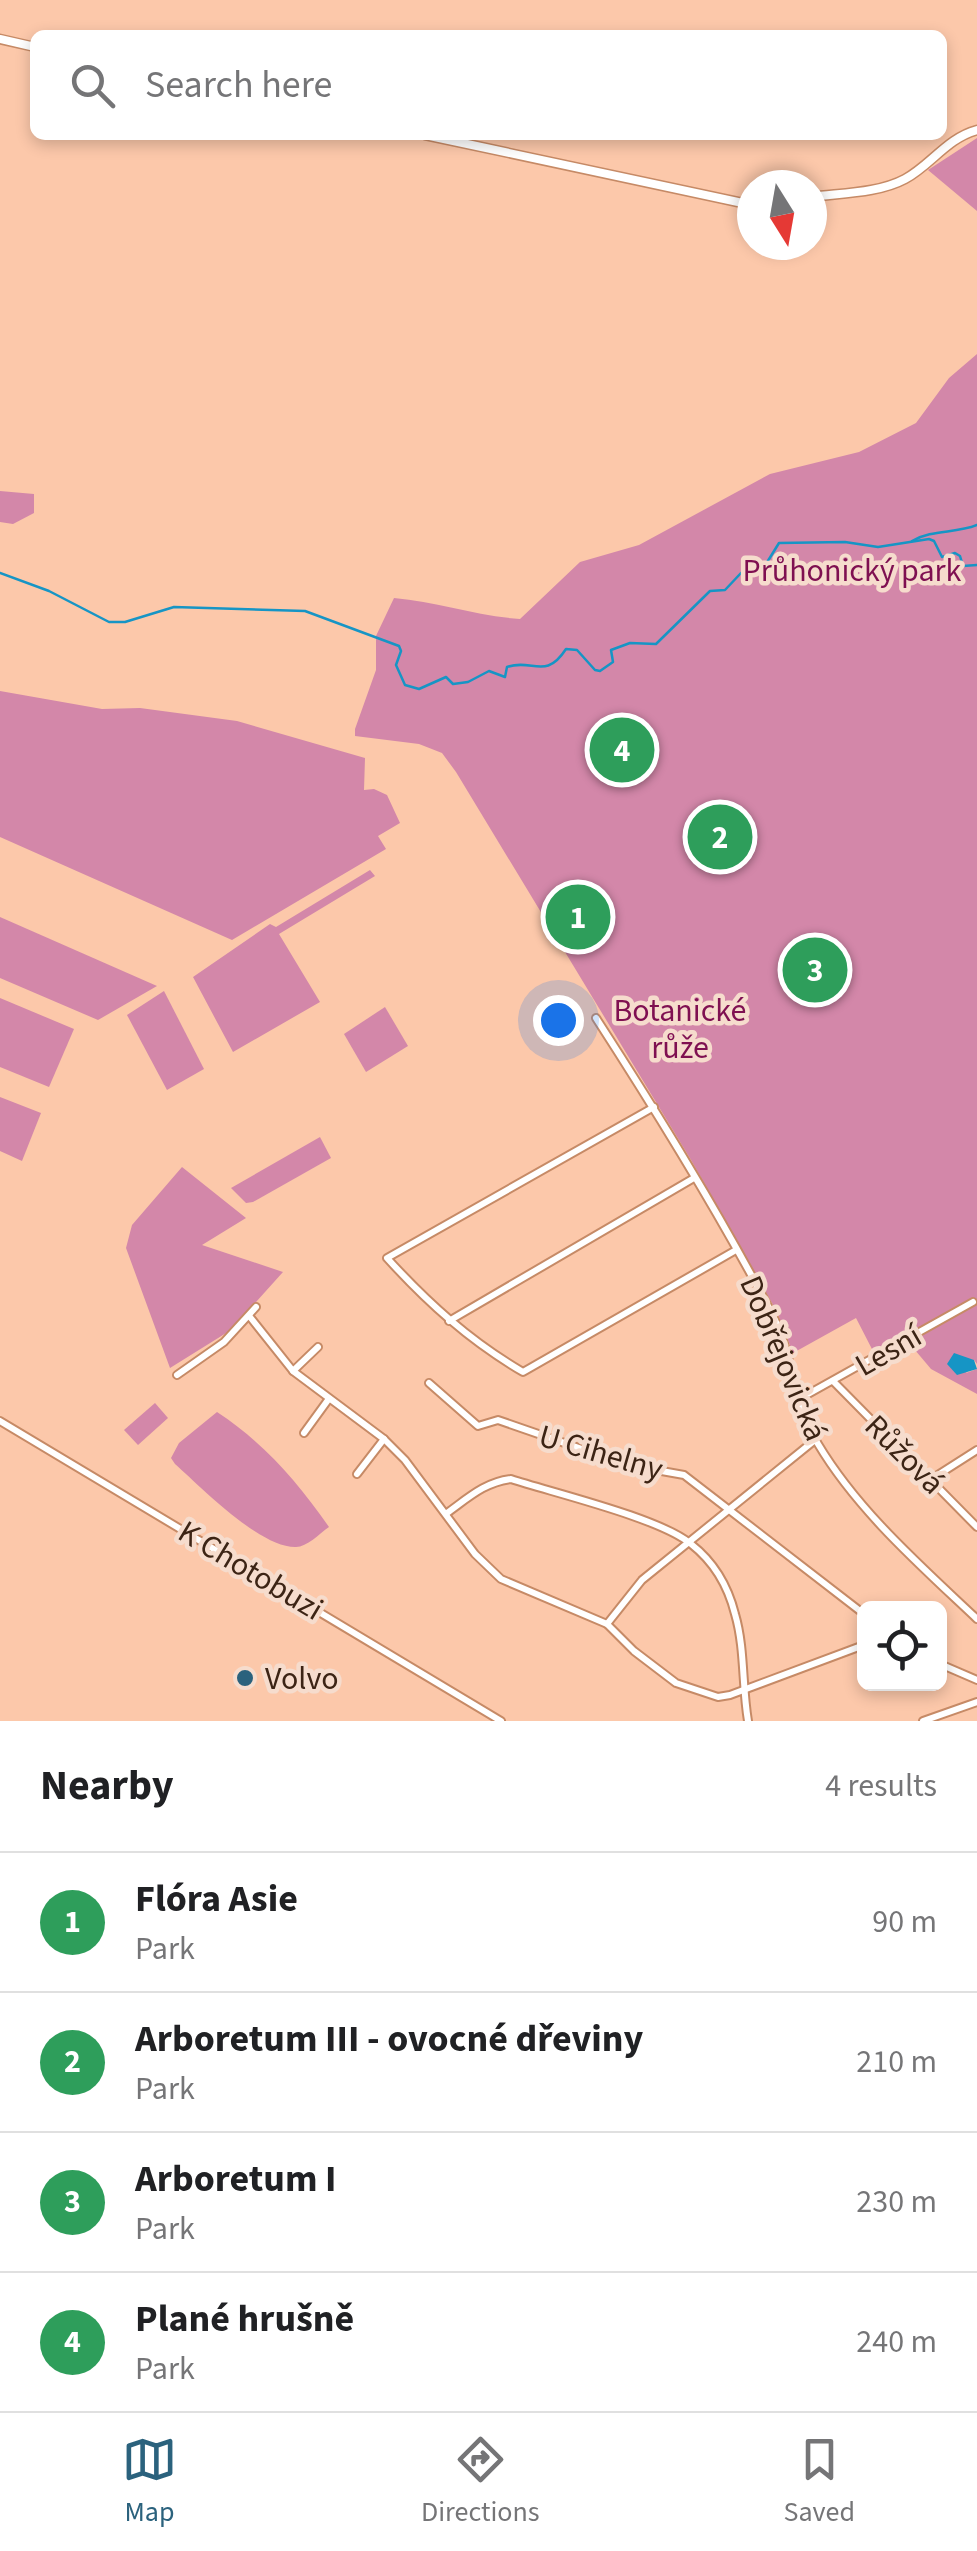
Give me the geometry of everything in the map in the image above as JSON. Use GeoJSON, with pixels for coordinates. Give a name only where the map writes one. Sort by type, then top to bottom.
{"type":"FeatureCollection","features":[{"type":"Feature","properties":{"kind":"street"},"geometry":{"type":"LineString","coordinates":[[0,39],[30,46]]}},
{"type":"Feature","properties":{"kind":"street"},"geometry":{"type":"LineString","coordinates":[[827,195],[892,185],[917,172],[955,139],[977,130]]}},
{"type":"Feature","properties":{"kind":"street"},"geometry":{"type":"LineString","coordinates":[[448,140],[737,202]]}},
{"type":"Feature","properties":{"kind":"street","name":"Dobřejovická"},"geometry":{"type":"LineString","coordinates":[[596,1018],[654,1107],[774,1318],[815,1440],[861,1501],[918,1563],[977,1618]]}},
{"type":"Feature","properties":{"kind":"street"},"geometry":{"type":"LineString","coordinates":[[654,1107],[386,1258],[449,1321],[523,1372],[736,1250]]}},
{"type":"Feature","properties":{"kind":"street"},"geometry":{"type":"LineString","coordinates":[[449,1321],[694,1178]]}},
{"type":"Feature","properties":{"kind":"street","name":"Lesní"},"geometry":{"type":"LineString","coordinates":[[801,1398],[973,1302]]}},
{"type":"Feature","properties":{"kind":"street"},"geometry":{"type":"LineString","coordinates":[[177,1375],[224,1342],[256,1308]]}},
{"type":"Feature","properties":{"kind":"street"},"geometry":{"type":"LineString","coordinates":[[250,1317],[293,1371],[406,1460],[475,1554],[501,1579],[607,1624],[634,1651],[676,1682],[718,1697],[857,1648]]}},
{"type":"Feature","properties":{"kind":"street"},"geometry":{"type":"LineString","coordinates":[[293,1371],[318,1347]]}},
{"type":"Feature","properties":{"kind":"street","name":"Růžová"},"geometry":{"type":"LineString","coordinates":[[833,1381],[977,1527]]}},
{"type":"Feature","properties":{"kind":"street","name":"U Cihelny"},"geometry":{"type":"LineString","coordinates":[[429,1384],[478,1426],[498,1420],[628,1464],[684,1475],[857,1609]]}},
{"type":"Feature","properties":{"kind":"street"},"geometry":{"type":"LineString","coordinates":[[304,1433],[328,1400]]}},
{"type":"Feature","properties":{"kind":"street","name":"K Chotobuzi"},"geometry":{"type":"LineString","coordinates":[[0,1421],[502,1721]]}},
{"type":"Feature","properties":{"kind":"street"},"geometry":{"type":"LineString","coordinates":[[357,1474],[384,1439]]}},
{"type":"Feature","properties":{"kind":"street"},"geometry":{"type":"LineString","coordinates":[[607,1624],[642,1580],[815,1440]]}},
{"type":"Feature","properties":{"kind":"street"},"geometry":{"type":"LineString","coordinates":[[930,1480],[977,1450]]}},
{"type":"Feature","properties":{"kind":"street"},"geometry":{"type":"LineString","coordinates":[[447,1513],[496,1480],[511,1479],[617,1512],[688,1541],[712,1565],[730,1596],[739,1634],[748,1721]]}},
{"type":"Feature","properties":{"kind":"street"},"geometry":{"type":"LineString","coordinates":[[947,1667],[977,1680]]}},
{"type":"Feature","properties":{"kind":"street"},"geometry":{"type":"LineString","coordinates":[[924,1721],[977,1702]]}},
{"type":"Feature","properties":{"kind":"green space"},"geometry":{"type":"Polygon","coordinates":[[[977,138],[977,211],[928,170],[977,138]]]}},
{"type":"Feature","properties":{"kind":"green space"},"geometry":{"type":"Polygon","coordinates":[[[977,354],[977,1364],[974,1360],[966,1373],[977,1369],[977,1394],[931,1369],[904,1337],[874,1353],[856,1318],[793,1353],[777,1312],[691,1160],[456,772],[442,753],[419,744],[355,736],[355,729],[376,670],[376,636],[394,598],[520,619],[580,562],[639,545],[770,474],[859,452],[916,423],[949,378],[977,354]]]}},
{"type":"Feature","properties":{"kind":"green space"},"geometry":{"type":"Polygon","coordinates":[[[0,491],[34,494],[34,513],[13,524],[0,522],[0,491]]]}},
{"type":"Feature","properties":{"kind":"green space"},"geometry":{"type":"Polygon","coordinates":[[[0,691],[102,709],[140,708],[237,721],[365,758],[364,790],[374,789],[387,795],[400,823],[378,836],[386,849],[232,940],[0,837],[0,691]]]}},
{"type":"Feature","properties":{"kind":"green space"},"geometry":{"type":"Polygon","coordinates":[[[370,870],[375,876],[279,934],[320,1002],[233,1052],[193,977],[270,924],[276,927],[370,870]]]}},
{"type":"Feature","properties":{"kind":"green space"},"geometry":{"type":"Polygon","coordinates":[[[0,917],[157,986],[98,1020],[0,978],[0,917]]]}},
{"type":"Feature","properties":{"kind":"green space"},"geometry":{"type":"Polygon","coordinates":[[[164,991],[204,1069],[167,1090],[127,1015],[164,991]]]}},
{"type":"Feature","properties":{"kind":"green space"},"geometry":{"type":"Polygon","coordinates":[[[0,998],[74,1029],[49,1087],[0,1067],[0,998]]]}},
{"type":"Feature","properties":{"kind":"green space"},"geometry":{"type":"Polygon","coordinates":[[[385,1007],[408,1046],[366,1072],[344,1034],[385,1007]]]}},
{"type":"Feature","properties":{"kind":"green space"},"geometry":{"type":"Polygon","coordinates":[[[0,1097],[41,1113],[22,1161],[0,1151],[0,1097]]]}},
{"type":"Feature","properties":{"kind":"green space"},"geometry":{"type":"Polygon","coordinates":[[[320,1137],[331,1158],[253,1202],[246,1203],[231,1188],[320,1137]]]}},
{"type":"Feature","properties":{"kind":"green space"},"geometry":{"type":"Polygon","coordinates":[[[182,1167],[246,1218],[202,1245],[283,1272],[231,1330],[170,1368],[126,1248],[132,1225],[182,1167]]]}},
{"type":"Feature","properties":{"kind":"green space"},"geometry":{"type":"Polygon","coordinates":[[[155,1403],[168,1418],[138,1445],[124,1430],[155,1403]]]}},
{"type":"Feature","properties":{"kind":"green space"},"geometry":{"type":"Polygon","coordinates":[[[217,1412],[279,1464],[329,1527],[304,1545],[282,1545],[232,1515],[175,1464],[171,1458],[179,1443],[217,1412]]]}},
{"type":"Feature","properties":{"kind":"water"},"geometry":{"type":"Polygon","coordinates":[[[954,1353],[974,1360],[977,1369],[957,1375],[947,1364],[954,1353]]]}},
{"type":"Feature","properties":{"kind":"waterway"},"geometry":{"type":"LineString","coordinates":[[912,541],[977,525]]}},
{"type":"Feature","properties":{"kind":"waterway"},"geometry":{"type":"LineString","coordinates":[[0,573],[49,591],[109,622],[125,622],[174,607],[305,611],[399,646],[396,665],[405,685],[419,689],[446,677],[453,684],[468,682],[489,671],[505,677],[507,667],[552,664],[566,649],[577,650],[600,671],[613,662],[611,650],[630,643],[656,644],[710,591],[725,590],[741,573],[766,564],[779,543],[845,542],[878,547],[929,539],[942,557],[955,553],[963,566],[977,565]]}},
{"type":"Feature","properties":{"kind":"place","name":"Plané hrušně"},"geometry":{"type":"Point","coordinates":[622,750]}},
{"type":"Feature","properties":{"kind":"place","name":"Arboretum III - ovocné dřeviny"},"geometry":{"type":"Point","coordinates":[720,837]}},
{"type":"Feature","properties":{"kind":"place","name":"Flóra Asie"},"geometry":{"type":"Point","coordinates":[578,917]}},
{"type":"Feature","properties":{"kind":"place","name":"Arboretum I"},"geometry":{"type":"Point","coordinates":[815,970]}},
{"type":"Feature","properties":{"kind":"place","name":"Volvo"},"geometry":{"type":"Point","coordinates":[245,1678]}},
{"type":"Feature","properties":{"kind":"park label","name":"Průhonický park"},"geometry":{"type":"Point","coordinates":[852,570]}},
{"type":"Feature","properties":{"kind":"park label","name":"Botanické růže"},"geometry":{"type":"Point","coordinates":[680,1028]}}]}
